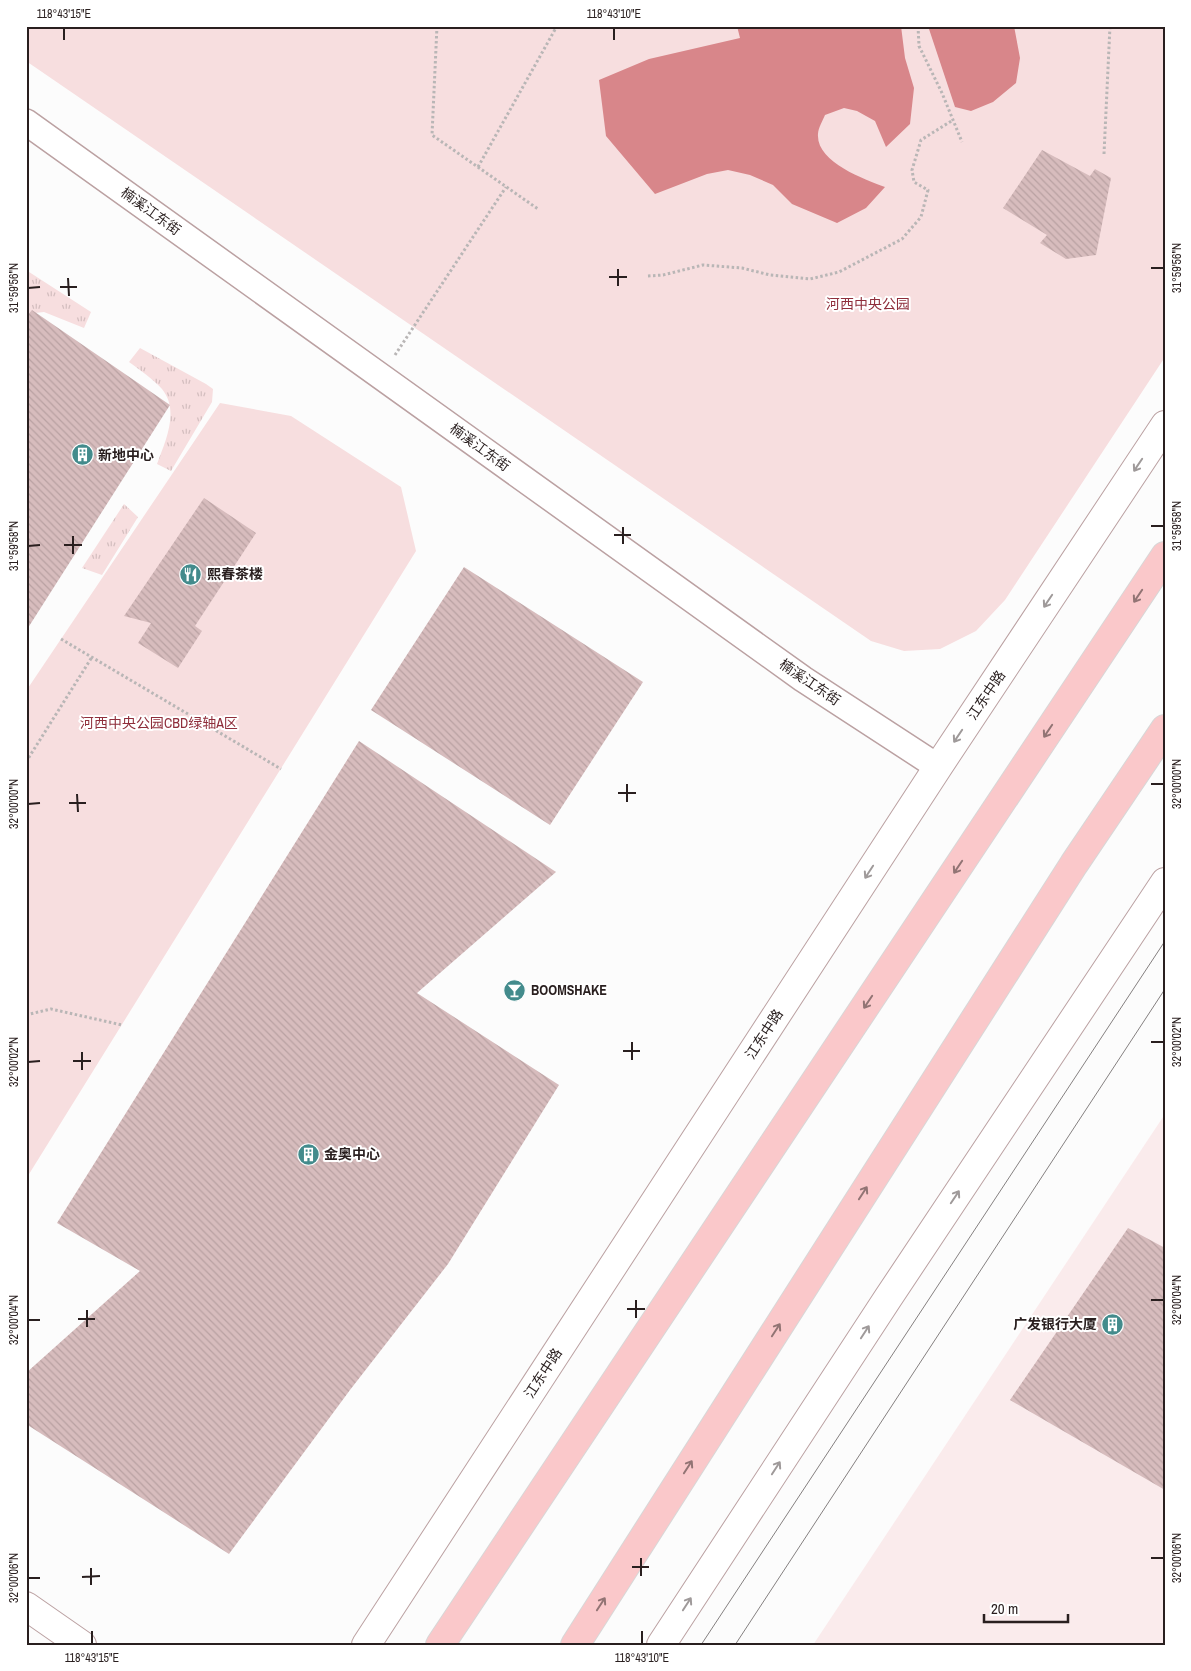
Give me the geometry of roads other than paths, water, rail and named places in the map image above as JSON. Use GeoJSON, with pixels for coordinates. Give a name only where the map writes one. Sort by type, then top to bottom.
{"type":"FeatureCollection","features":[{"type":"Feature","properties":{"kind":"main road"},"geometry":{"type":"LineString","coordinates":[[440,1645],[1165,556]]}},
{"type":"Feature","properties":{"kind":"main road"},"geometry":{"type":"LineString","coordinates":[[574,1645],[1074,864],[1165,728]]}},
{"type":"Feature","properties":{"kind":"street","name":"楠溪江东街"},"geometry":{"type":"LineString","coordinates":[[26,122],[803,679],[938,767]]}},
{"type":"Feature","properties":{"kind":"street","name":"江东中路"},"geometry":{"type":"LineString","coordinates":[[366,1645],[938,767],[1165,425]]}},
{"type":"Feature","properties":{"kind":"street"},"geometry":{"type":"LineString","coordinates":[[660,1645],[888,1298],[1161,898]]}},
{"type":"Feature","properties":{"kind":"street"},"geometry":{"type":"LineString","coordinates":[[26,1606],[82,1645]]}},
{"type":"Feature","properties":{"kind":"tram line"},"geometry":{"type":"LineString","coordinates":[[701,1645],[1165,941]]}},
{"type":"Feature","properties":{"kind":"tram line"},"geometry":{"type":"LineString","coordinates":[[735,1645],[1165,989]]}},
{"type":"Feature","properties":{"kind":"place","name":"新地中心"},"geometry":{"type":"Point","coordinates":[82,455]}},
{"type":"Feature","properties":{"kind":"place","name":"熙春茶楼"},"geometry":{"type":"Point","coordinates":[191,574]}},
{"type":"Feature","properties":{"kind":"place","name":"BOOMSHAKE"},"geometry":{"type":"Point","coordinates":[515,990]}},
{"type":"Feature","properties":{"kind":"place","name":"金奥中心"},"geometry":{"type":"Point","coordinates":[308,1154]}},
{"type":"Feature","properties":{"kind":"place","name":"广发银行大厦"},"geometry":{"type":"Point","coordinates":[1113,1324]}},
{"type":"Feature","properties":{"kind":"park label","name":"河西中央公园"},"geometry":{"type":"Point","coordinates":[868,304]}},
{"type":"Feature","properties":{"kind":"park label","name":"河西中央公园CBD绿轴A区"},"geometry":{"type":"Point","coordinates":[159,723]}}]}
